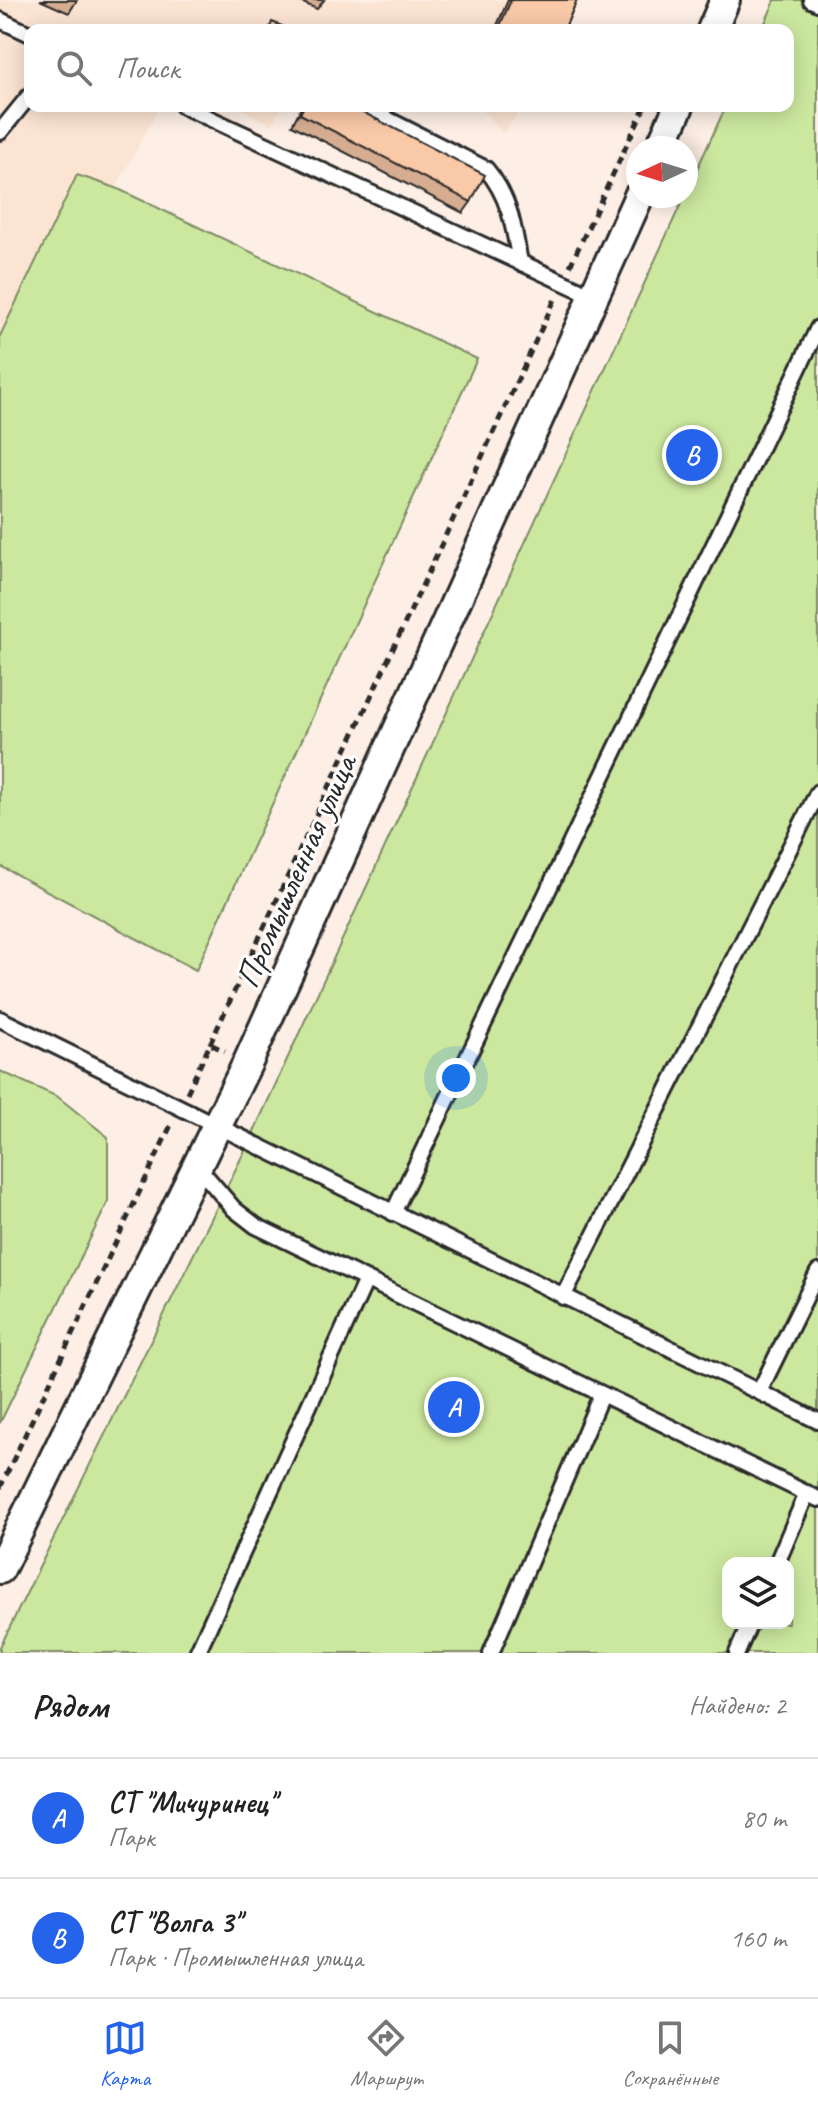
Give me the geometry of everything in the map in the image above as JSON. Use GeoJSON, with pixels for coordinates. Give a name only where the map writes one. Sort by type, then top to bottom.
{"type":"FeatureCollection","features":[{"type":"Feature","properties":{"kind":"street"},"geometry":{"type":"LineString","coordinates":[[715,24],[725,0]]}},
{"type":"Feature","properties":{"kind":"street"},"geometry":{"type":"LineString","coordinates":[[665,136],[676,112]]}},
{"type":"Feature","properties":{"kind":"street","name":"Промышленная улица"},"geometry":{"type":"LineString","coordinates":[[0,1569],[218,1127],[634,208]]}},
{"type":"Feature","properties":{"kind":"lane"},"geometry":{"type":"LineString","coordinates":[[811,0],[818,3]]}},
{"type":"Feature","properties":{"kind":"lane"},"geometry":{"type":"LineString","coordinates":[[0,20],[24,31]]}},
{"type":"Feature","properties":{"kind":"lane"},"geometry":{"type":"LineString","coordinates":[[0,132],[24,102]]}},
{"type":"Feature","properties":{"kind":"lane"},"geometry":{"type":"LineString","coordinates":[[196,112],[595,297]]}},
{"type":"Feature","properties":{"kind":"lane"},"geometry":{"type":"LineString","coordinates":[[373,112],[486,169],[499,184],[511,214],[520,263]]}},
{"type":"Feature","properties":{"kind":"lane"},"geometry":{"type":"LineString","coordinates":[[393,1213],[818,328]]}},
{"type":"Feature","properties":{"kind":"lane"},"geometry":{"type":"LineString","coordinates":[[563,1297],[818,792]]}},
{"type":"Feature","properties":{"kind":"lane"},"geometry":{"type":"LineString","coordinates":[[0,1019],[818,1421]]}},
{"type":"Feature","properties":{"kind":"lane"},"geometry":{"type":"LineString","coordinates":[[198,1167],[234,1209],[256,1226],[365,1282],[813,1496],[780,1557]]}},
{"type":"Feature","properties":{"kind":"lane"},"geometry":{"type":"LineString","coordinates":[[759,1392],[818,1272]]}},
{"type":"Feature","properties":{"kind":"lane"},"geometry":{"type":"LineString","coordinates":[[197,1653],[365,1282]]}},
{"type":"Feature","properties":{"kind":"lane"},"geometry":{"type":"LineString","coordinates":[[491,1653],[601,1395]]}},
{"type":"Feature","properties":{"kind":"lane"},"geometry":{"type":"LineString","coordinates":[[737,1653],[747,1629]]}},
{"type":"Feature","properties":{"kind":"path"},"geometry":{"type":"LineString","coordinates":[[0,1488],[210,1044],[642,112]]}},
{"type":"Feature","properties":{"kind":"path"},"geometry":{"type":"LineString","coordinates":[[210,1044],[248,1062]]}},
{"type":"Feature","properties":{"kind":"shaded area"},"geometry":{"type":"Polygon","coordinates":[[[0,0],[576,0],[565,24],[24,24],[24,112],[157,112],[116,188],[77,175],[0,336],[0,0]]]}},
{"type":"Feature","properties":{"kind":"shaded area"},"geometry":{"type":"Polygon","coordinates":[[[248,112],[279,112],[271,125],[248,112]]]}},
{"type":"Feature","properties":{"kind":"shaded area"},"geometry":{"type":"Polygon","coordinates":[[[484,112],[519,112],[503,133],[484,112]]]}},
{"type":"Feature","properties":{"kind":"green space"},"geometry":{"type":"Polygon","coordinates":[[[775,0],[818,0],[818,1653],[0,1653],[0,1647],[249,1142],[679,208],[698,208],[698,167],[723,112],[794,112],[794,24],[765,24],[775,0]]]}},
{"type":"Feature","properties":{"kind":"green space"},"geometry":{"type":"Polygon","coordinates":[[[77,175],[116,188],[477,359],[196,970],[0,866],[0,336],[77,175]]]}},
{"type":"Feature","properties":{"kind":"green space"},"geometry":{"type":"Polygon","coordinates":[[[0,1071],[58,1097],[108,1137],[108,1202],[0,1423],[0,1071]]]}},
{"type":"Feature","properties":{"kind":"building"},"geometry":{"type":"Polygon","coordinates":[[[511,0],[577,0],[567,24],[501,24],[511,0]]]}},
{"type":"Feature","properties":{"kind":"building"},"geometry":{"type":"Polygon","coordinates":[[[363,112],[485,175],[471,202],[300,114],[363,112]]]}},
{"type":"Feature","properties":{"kind":"place","name":"СТ \"Волга 3\""},"geometry":{"type":"Point","coordinates":[692,455]}},
{"type":"Feature","properties":{"kind":"place","name":"СТ \"Мичуринец\""},"geometry":{"type":"Point","coordinates":[454,1407]}}]}
